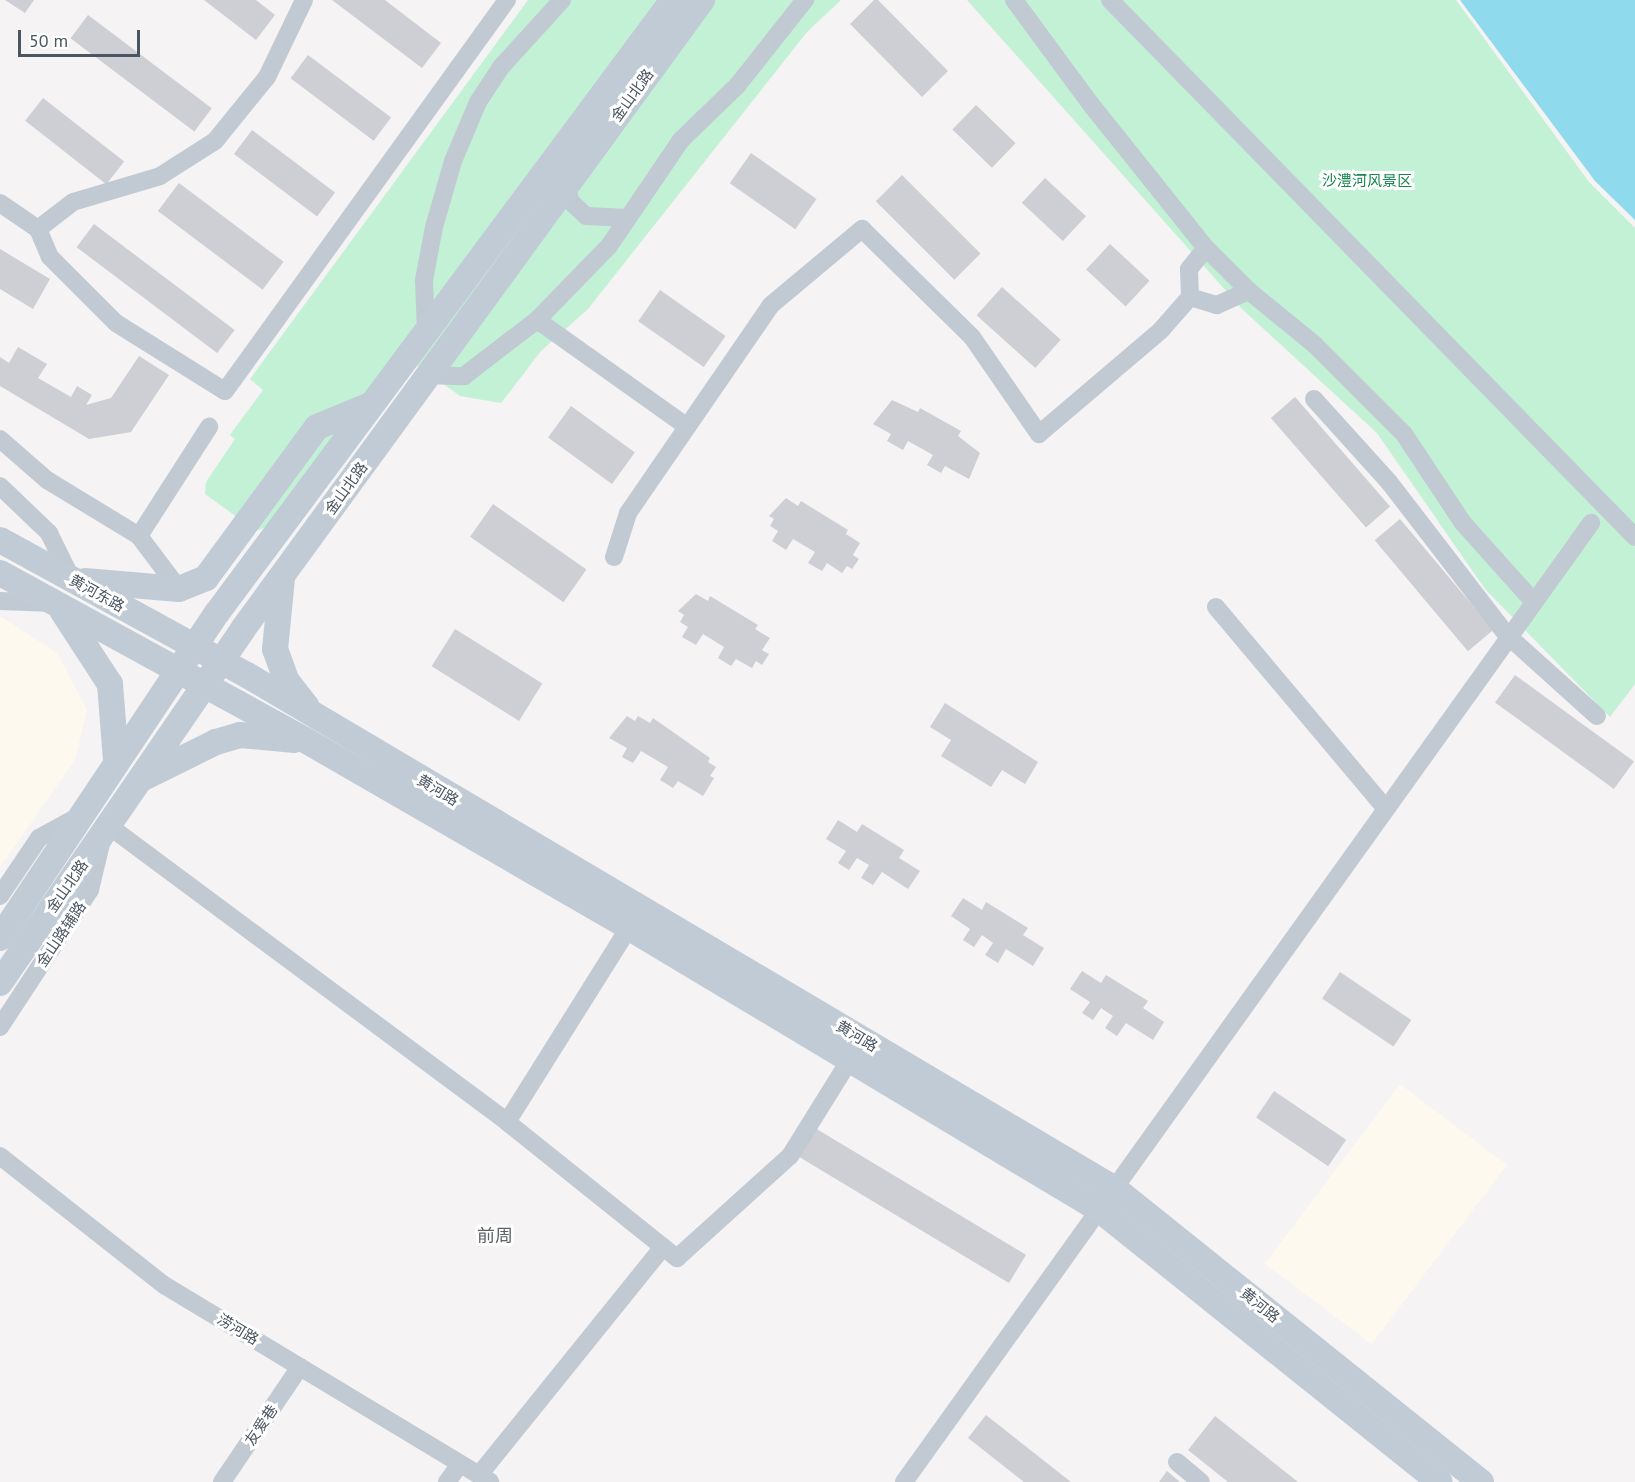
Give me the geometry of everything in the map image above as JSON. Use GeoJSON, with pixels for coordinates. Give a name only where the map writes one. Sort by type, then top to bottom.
{"type":"FeatureCollection","features":[{"type":"Feature","properties":{"kind":"main road","name":"金山北路"},"geometry":{"type":"LineString","coordinates":[[0,938],[178,669],[370,405],[673,0]]}},
{"type":"Feature","properties":{"kind":"main road","name":"金山北路"},"geometry":{"type":"LineString","coordinates":[[0,983],[205,685],[426,375],[702,0]]}},
{"type":"Feature","properties":{"kind":"main road"},"geometry":{"type":"LineString","coordinates":[[72,580],[179,590],[206,578],[317,427],[370,405]]}},
{"type":"Feature","properties":{"kind":"main road","name":"黄河东路"},"geometry":{"type":"LineString","coordinates":[[0,540],[194,647]]}},
{"type":"Feature","properties":{"kind":"main road","name":"黄河东路"},"geometry":{"type":"LineString","coordinates":[[0,573],[178,669]]}},
{"type":"Feature","properties":{"kind":"main road"},"geometry":{"type":"LineString","coordinates":[[282,577],[275,649],[286,680],[316,718]]}},
{"type":"Feature","properties":{"kind":"main road"},"geometry":{"type":"LineString","coordinates":[[55,603],[80,633],[110,684],[116,761]]}},
{"type":"Feature","properties":{"kind":"main road","name":"黄河路"},"geometry":{"type":"LineString","coordinates":[[194,647],[222,661],[316,718],[850,1058],[1100,1210],[1425,1477]]}},
{"type":"Feature","properties":{"kind":"main road","name":"黄河路"},"geometry":{"type":"LineString","coordinates":[[178,669],[305,741],[635,919],[1115,1189],[1481,1482]]}},
{"type":"Feature","properties":{"kind":"main road"},"geometry":{"type":"LineString","coordinates":[[143,778],[216,742],[240,735],[305,741]]}},
{"type":"Feature","properties":{"kind":"street"},"geometry":{"type":"LineString","coordinates":[[38,229],[73,202],[160,176],[215,141],[267,77],[304,0]]}},
{"type":"Feature","properties":{"kind":"street"},"geometry":{"type":"LineString","coordinates":[[0,204],[38,229],[50,257],[116,323],[225,391],[507,0]]}},
{"type":"Feature","properties":{"kind":"street"},"geometry":{"type":"LineString","coordinates":[[426,332],[424,280],[434,227],[453,161],[478,102],[501,67],[562,0]]}},
{"type":"Feature","properties":{"kind":"street"},"geometry":{"type":"LineString","coordinates":[[426,375],[464,376],[537,320],[609,246],[681,140],[737,86],[805,0]]}},
{"type":"Feature","properties":{"kind":"street"},"geometry":{"type":"LineString","coordinates":[[1014,0],[1093,107],[1206,248],[1249,291],[1315,345],[1404,434],[1463,523],[1532,600]]}},
{"type":"Feature","properties":{"kind":"street"},"geometry":{"type":"LineString","coordinates":[[1110,0],[1635,537]]}},
{"type":"Feature","properties":{"kind":"street"},"geometry":{"type":"LineString","coordinates":[[567,185],[570,201],[586,216],[628,218]]}},
{"type":"Feature","properties":{"kind":"street"},"geometry":{"type":"LineString","coordinates":[[614,557],[628,513],[771,305],[862,229],[972,337],[1039,434],[1161,330],[1190,297],[1189,269],[1206,248]]}},
{"type":"Feature","properties":{"kind":"street"},"geometry":{"type":"LineString","coordinates":[[1190,297],[1217,305],[1249,291]]}},
{"type":"Feature","properties":{"kind":"street"},"geometry":{"type":"LineString","coordinates":[[537,320],[686,426]]}},
{"type":"Feature","properties":{"kind":"street"},"geometry":{"type":"LineString","coordinates":[[1314,399],[1389,482],[1507,635],[1597,716]]}},
{"type":"Feature","properties":{"kind":"street"},"geometry":{"type":"LineString","coordinates":[[139,536],[209,427]]}},
{"type":"Feature","properties":{"kind":"street"},"geometry":{"type":"LineString","coordinates":[[0,439],[47,480],[139,536],[179,590]]}},
{"type":"Feature","properties":{"kind":"street"},"geometry":{"type":"LineString","coordinates":[[0,486],[49,533],[72,580]]}},
{"type":"Feature","properties":{"kind":"street"},"geometry":{"type":"LineString","coordinates":[[910,1480],[1507,635],[1591,523]]}},
{"type":"Feature","properties":{"kind":"street"},"geometry":{"type":"LineString","coordinates":[[0,601],[55,603]]}},
{"type":"Feature","properties":{"kind":"street"},"geometry":{"type":"LineString","coordinates":[[1215,607],[1385,808]]}},
{"type":"Feature","properties":{"kind":"street"},"geometry":{"type":"LineString","coordinates":[[0,896],[39,838],[80,815]]}},
{"type":"Feature","properties":{"kind":"street"},"geometry":{"type":"LineString","coordinates":[[106,830],[507,1122],[676,1258],[790,1156],[850,1058]]}},
{"type":"Feature","properties":{"kind":"street","name":"金山路辅路"},"geometry":{"type":"LineString","coordinates":[[0,1027],[90,890],[106,830]]}},
{"type":"Feature","properties":{"kind":"street"},"geometry":{"type":"LineString","coordinates":[[507,1122],[635,919]]}},
{"type":"Feature","properties":{"kind":"street","name":"涝河路"},"geometry":{"type":"LineString","coordinates":[[0,1156],[164,1285],[484,1479]]}},
{"type":"Feature","properties":{"kind":"street"},"geometry":{"type":"LineString","coordinates":[[484,1479],[663,1246]]}},
{"type":"Feature","properties":{"kind":"street","name":"友爱巷"},"geometry":{"type":"LineString","coordinates":[[222,1482],[300,1367]]}},
{"type":"Feature","properties":{"kind":"street"},"geometry":{"type":"LineString","coordinates":[[1177,1462],[1201,1482]]}},
{"type":"Feature","properties":{"kind":"street"},"geometry":{"type":"LineString","coordinates":[[447,1482],[460,1464]]}},
{"type":"Feature","properties":{"kind":"shaded area"},"geometry":{"type":"Polygon","coordinates":[[[0,616],[57,653],[87,710],[75,760],[0,867],[0,616]]]}},
{"type":"Feature","properties":{"kind":"shaded area"},"geometry":{"type":"Polygon","coordinates":[[[1400,1084],[1507,1165],[1372,1344],[1265,1264],[1400,1084]]]}},
{"type":"Feature","properties":{"kind":"green space"},"geometry":{"type":"Polygon","coordinates":[[[528,0],[841,0],[807,32],[588,309],[541,351],[501,403],[460,396],[400,353],[272,525],[256,531],[205,494],[206,482],[235,439],[230,435],[263,390],[250,379],[528,0]]]}},
{"type":"Feature","properties":{"kind":"green space","name":"沙澧河风景区"},"geometry":{"type":"Polygon","coordinates":[[[967,0],[1456,0],[1589,182],[1635,228],[1635,684],[1610,717],[1485,589],[1377,433],[1243,310],[967,0]]]}},
{"type":"Feature","properties":{"kind":"water"},"geometry":{"type":"Polygon","coordinates":[[[1460,0],[1635,0],[1635,220],[1595,181],[1460,0]]]}},
{"type":"Feature","properties":{"kind":"building"},"geometry":{"type":"Polygon","coordinates":[[[5,0],[34,0],[25,13],[5,0]]]}},
{"type":"Feature","properties":{"kind":"building"},"geometry":{"type":"Polygon","coordinates":[[[204,0],[256,0],[275,15],[256,40],[204,0]]]}},
{"type":"Feature","properties":{"kind":"building"},"geometry":{"type":"Polygon","coordinates":[[[332,0],[385,0],[441,43],[422,68],[332,0]]]}},
{"type":"Feature","properties":{"kind":"building"},"geometry":{"type":"Polygon","coordinates":[[[874,0],[878,0],[948,71],[922,97],[850,24],[874,0]]]}},
{"type":"Feature","properties":{"kind":"building"},"geometry":{"type":"Polygon","coordinates":[[[88,15],[212,108],[194,131],[71,38],[88,15]]]}},
{"type":"Feature","properties":{"kind":"building"},"geometry":{"type":"Polygon","coordinates":[[[308,55],[391,118],[374,141],[291,78],[308,55]]]}},
{"type":"Feature","properties":{"kind":"building"},"geometry":{"type":"Polygon","coordinates":[[[43,98],[124,161],[106,184],[25,121],[43,98]]]}},
{"type":"Feature","properties":{"kind":"building"},"geometry":{"type":"Polygon","coordinates":[[[976,105],[1016,143],[992,168],[952,129],[976,105]]]}},
{"type":"Feature","properties":{"kind":"building"},"geometry":{"type":"Polygon","coordinates":[[[252,130],[335,193],[317,217],[234,154],[252,130]]]}},
{"type":"Feature","properties":{"kind":"building"},"geometry":{"type":"Polygon","coordinates":[[[751,153],[817,199],[795,229],[730,183],[751,153]]]}},
{"type":"Feature","properties":{"kind":"building"},"geometry":{"type":"Polygon","coordinates":[[[902,175],[980,253],[954,280],[876,201],[902,175]]]}},
{"type":"Feature","properties":{"kind":"building"},"geometry":{"type":"Polygon","coordinates":[[[1045,178],[1086,216],[1063,241],[1022,203],[1045,178]]]}},
{"type":"Feature","properties":{"kind":"building"},"geometry":{"type":"Polygon","coordinates":[[[179,183],[284,262],[263,290],[158,211],[179,183]]]}},
{"type":"Feature","properties":{"kind":"building"},"geometry":{"type":"Polygon","coordinates":[[[94,224],[235,330],[217,353],[77,247],[94,224]]]}},
{"type":"Feature","properties":{"kind":"building"},"geometry":{"type":"Polygon","coordinates":[[[1110,244],[1149,281],[1126,306],[1086,270],[1110,244]]]}},
{"type":"Feature","properties":{"kind":"building"},"geometry":{"type":"Polygon","coordinates":[[[0,249],[50,279],[33,309],[0,289],[0,249]]]}},
{"type":"Feature","properties":{"kind":"building"},"geometry":{"type":"Polygon","coordinates":[[[1002,287],[1061,340],[1035,368],[977,315],[1002,287]]]}},
{"type":"Feature","properties":{"kind":"building"},"geometry":{"type":"Polygon","coordinates":[[[660,290],[726,336],[704,367],[638,321],[660,290]]]}},
{"type":"Feature","properties":{"kind":"building"},"geometry":{"type":"Polygon","coordinates":[[[18,347],[47,364],[38,378],[71,397],[77,386],[92,395],[86,405],[111,398],[139,356],[169,375],[131,432],[89,439],[0,386],[0,357],[9,363],[18,347]]]}},
{"type":"Feature","properties":{"kind":"building"},"geometry":{"type":"Polygon","coordinates":[[[1295,397],[1390,506],[1366,527],[1271,418],[1295,397]]]}},
{"type":"Feature","properties":{"kind":"building"},"geometry":{"type":"Polygon","coordinates":[[[892,400],[918,412],[920,408],[961,431],[958,436],[980,453],[969,479],[945,466],[941,473],[927,465],[933,455],[908,441],[903,450],[887,441],[891,434],[873,424],[892,400]]]}},
{"type":"Feature","properties":{"kind":"building"},"geometry":{"type":"Polygon","coordinates":[[[571,406],[635,452],[612,484],[548,438],[571,406]]]}},
{"type":"Feature","properties":{"kind":"building"},"geometry":{"type":"Polygon","coordinates":[[[786,498],[798,506],[801,501],[848,530],[846,534],[860,543],[853,555],[859,559],[852,569],[847,566],[842,573],[827,563],[822,571],[808,563],[815,552],[793,539],[786,550],[772,541],[778,531],[770,526],[774,519],[769,516],[786,498]]]}},
{"type":"Feature","properties":{"kind":"building"},"geometry":{"type":"Polygon","coordinates":[[[493,504],[586,569],[563,602],[470,537],[493,504]]]}},
{"type":"Feature","properties":{"kind":"building"},"geometry":{"type":"Polygon","coordinates":[[[1400,519],[1493,630],[1468,651],[1375,540],[1400,519]]]}},
{"type":"Feature","properties":{"kind":"building"},"geometry":{"type":"Polygon","coordinates":[[[696,594],[708,601],[710,596],[758,625],[755,629],[770,638],[762,650],[769,654],[762,665],[756,661],[752,668],[736,659],[731,666],[718,658],[724,647],[703,634],[696,645],[682,637],[688,627],[680,622],[684,615],[678,611],[696,594]]]}},
{"type":"Feature","properties":{"kind":"building"},"geometry":{"type":"Polygon","coordinates":[[[455,629],[542,684],[519,721],[432,666],[455,629]]]}},
{"type":"Feature","properties":{"kind":"building"},"geometry":{"type":"Polygon","coordinates":[[[1515,675],[1634,761],[1614,789],[1495,703],[1515,675]]]}},
{"type":"Feature","properties":{"kind":"building"},"geometry":{"type":"Polygon","coordinates":[[[945,703],[1038,762],[1025,784],[1002,770],[991,787],[941,756],[951,740],[930,727],[945,703]]]}},
{"type":"Feature","properties":{"kind":"building"},"geometry":{"type":"Polygon","coordinates":[[[627,716],[635,721],[638,716],[650,723],[653,718],[710,758],[708,762],[716,767],[710,776],[714,778],[703,796],[678,781],[673,788],[660,780],[668,767],[641,751],[633,763],[622,757],[627,748],[609,738],[627,716]]]}},
{"type":"Feature","properties":{"kind":"building"},"geometry":{"type":"Polygon","coordinates":[[[838,820],[857,832],[862,824],[904,850],[899,858],[920,871],[908,889],[882,872],[873,885],[861,878],[869,865],[857,858],[849,870],[838,863],[846,851],[826,839],[838,820]]]}},
{"type":"Feature","properties":{"kind":"building"},"geometry":{"type":"Polygon","coordinates":[[[963,898],[982,910],[986,902],[1028,928],[1023,935],[1044,948],[1033,966],[1006,949],[998,963],[985,955],[993,943],[982,935],[974,947],[963,940],[970,929],[951,916],[963,898]]]}},
{"type":"Feature","properties":{"kind":"building"},"geometry":{"type":"Polygon","coordinates":[[[1082,971],[1101,983],[1106,975],[1148,1001],[1143,1008],[1164,1022],[1153,1040],[1126,1023],[1117,1036],[1105,1028],[1113,1016],[1101,1008],[1093,1020],[1082,1013],[1090,1002],[1070,989],[1082,971]]]}},
{"type":"Feature","properties":{"kind":"building"},"geometry":{"type":"Polygon","coordinates":[[[1340,972],[1411,1020],[1393,1047],[1322,999],[1340,972]]]}},
{"type":"Feature","properties":{"kind":"building"},"geometry":{"type":"Polygon","coordinates":[[[1274,1091],[1346,1140],[1328,1166],[1256,1118],[1274,1091]]]}},
{"type":"Feature","properties":{"kind":"building"},"geometry":{"type":"Polygon","coordinates":[[[810,1125],[1026,1255],[1009,1283],[793,1153],[810,1125]]]}},
{"type":"Feature","properties":{"kind":"building"},"geometry":{"type":"Polygon","coordinates":[[[986,1415],[1071,1482],[1024,1482],[968,1438],[986,1415]]]}},
{"type":"Feature","properties":{"kind":"building"},"geometry":{"type":"Polygon","coordinates":[[[1215,1416],[1298,1482],[1228,1482],[1188,1450],[1215,1416]]]}},
{"type":"Feature","properties":{"kind":"building"},"geometry":{"type":"Polygon","coordinates":[[[1167,1471],[1180,1482],[1159,1482],[1167,1471]]]}},
{"type":"Feature","properties":{"kind":"district","name":"前周"},"geometry":{"type":"Point","coordinates":[495,1236]}}]}
